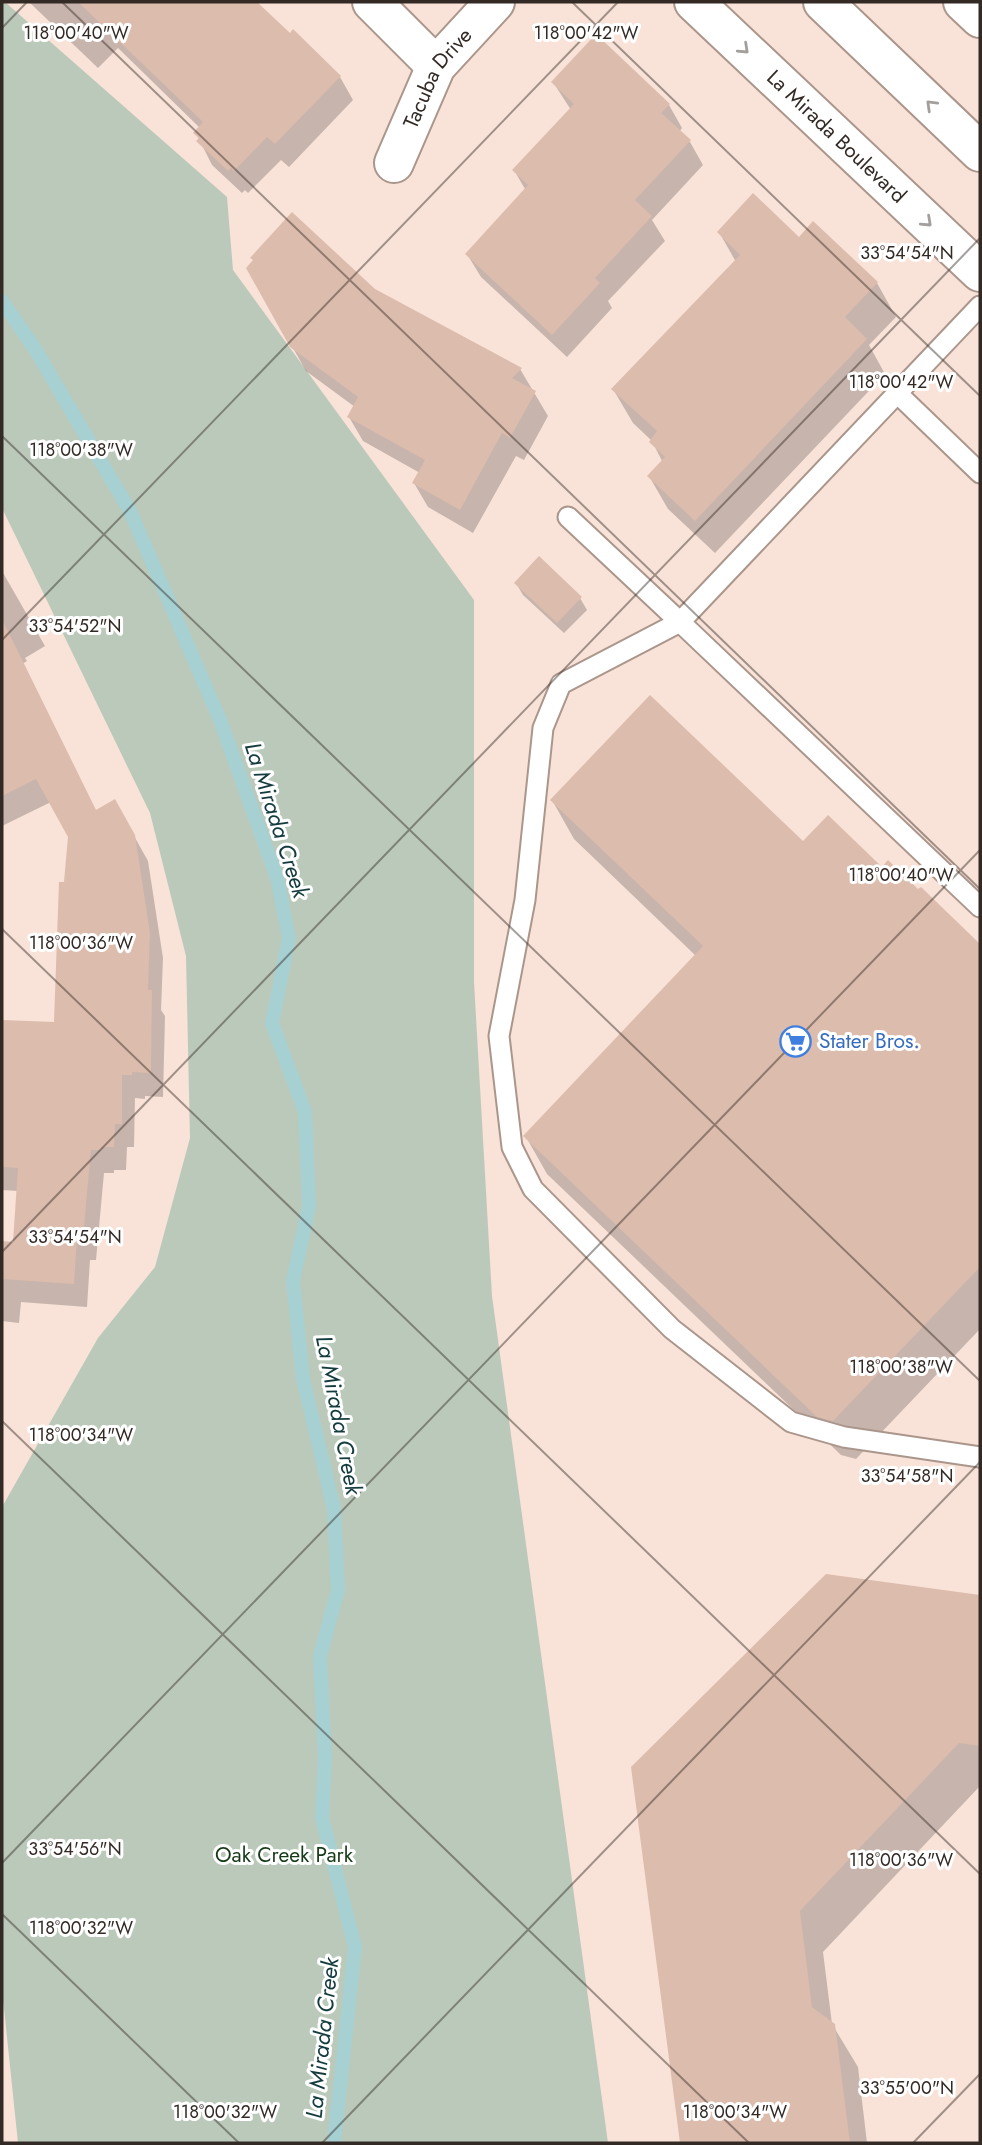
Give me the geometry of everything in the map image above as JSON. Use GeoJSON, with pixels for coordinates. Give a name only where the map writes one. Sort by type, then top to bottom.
{"type":"FeatureCollection","features":[{"type":"Feature","properties":{"kind":"main road"},"geometry":{"type":"LineString","coordinates":[[372,2],[436,66]]}},
{"type":"Feature","properties":{"kind":"main road","name":"Tacuba Drive"},"geometry":{"type":"LineString","coordinates":[[394,163],[436,66],[495,2]]}},
{"type":"Feature","properties":{"kind":"main road","name":"La Mirada Boulevard"},"geometry":{"type":"LineString","coordinates":[[694,2],[980,272]]}},
{"type":"Feature","properties":{"kind":"main road"},"geometry":{"type":"LineString","coordinates":[[823,2],[980,152]]}},
{"type":"Feature","properties":{"kind":"main road"},"geometry":{"type":"LineString","coordinates":[[963,2],[980,18]]}},
{"type":"Feature","properties":{"kind":"lane"},"geometry":{"type":"LineString","coordinates":[[980,306],[680,622],[561,684],[543,728],[525,900],[499,1036],[512,1147],[533,1189],[672,1328],[791,1422],[844,1437],[980,1457]]}},
{"type":"Feature","properties":{"kind":"lane"},"geometry":{"type":"LineString","coordinates":[[898,394],[980,473]]}},
{"type":"Feature","properties":{"kind":"lane"},"geometry":{"type":"LineString","coordinates":[[568,517],[980,907]]}},
{"type":"Feature","properties":{"kind":"green space","name":"Oak Creek Park"},"geometry":{"type":"Polygon","coordinates":[[[2,2],[227,197],[233,270],[474,600],[474,982],[492,1296],[608,2143],[18,2143],[2,1989],[2,1507],[98,1338],[155,1267],[190,1138],[186,956],[150,813],[2,508],[2,2]]]}},
{"type":"Feature","properties":{"kind":"building"},"geometry":{"type":"Polygon","coordinates":[[[78,2],[257,2],[290,33],[293,29],[341,76],[275,144],[267,137],[234,171],[231,168],[228,171],[196,141],[199,138],[193,133],[203,122],[78,2]]]}},
{"type":"Feature","properties":{"kind":"building"},"geometry":{"type":"Polygon","coordinates":[[[596,34],[670,104],[661,113],[691,140],[635,200],[652,216],[595,278],[600,283],[552,335],[465,254],[528,185],[512,170],[574,104],[551,82],[596,34]]]}},
{"type":"Feature","properties":{"kind":"building"},"geometry":{"type":"Polygon","coordinates":[[[753,193],[799,237],[813,221],[878,282],[845,317],[867,339],[695,521],[647,476],[665,457],[649,442],[657,431],[611,389],[740,255],[717,232],[753,193]]]}},
{"type":"Feature","properties":{"kind":"building"},"geometry":{"type":"Polygon","coordinates":[[[292,212],[375,289],[522,368],[512,378],[536,391],[510,438],[502,433],[460,510],[412,483],[425,460],[347,417],[358,397],[290,347],[246,268],[253,260],[250,258],[292,212]]]}},
{"type":"Feature","properties":{"kind":"building"},"geometry":{"type":"Polygon","coordinates":[[[539,556],[582,597],[557,623],[514,583],[539,556]]]}},
{"type":"Feature","properties":{"kind":"building"},"geometry":{"type":"Polygon","coordinates":[[[2,619],[96,810],[115,799],[135,835],[150,933],[148,990],[152,990],[151,1073],[132,1072],[132,1075],[122,1075],[122,1124],[115,1124],[114,1147],[91,1150],[83,1237],[77,1236],[74,1284],[2,1279],[2,1241],[13,1242],[18,1168],[2,1167],[2,1020],[54,1022],[59,882],[64,882],[68,837],[36,779],[2,796],[2,619]]]}},
{"type":"Feature","properties":{"kind":"building","name":"Stater Bros."},"geometry":{"type":"Polygon","coordinates":[[[650,695],[803,841],[828,815],[882,867],[888,860],[918,889],[921,887],[980,944],[980,1267],[833,1421],[817,1417],[523,1136],[703,946],[550,800],[650,695]]]}},
{"type":"Feature","properties":{"kind":"building"},"geometry":{"type":"Polygon","coordinates":[[[826,1574],[980,1595],[980,1746],[959,1743],[800,1911],[812,2007],[835,2024],[850,2143],[680,2143],[631,1767],[826,1574]]]}},
{"type":"Feature","properties":{"kind":"waterway","name":"La Mirada Creek"},"geometry":{"type":"LineString","coordinates":[[2,301],[35,349],[130,511],[220,720],[277,878],[289,938],[272,1023],[305,1112],[309,1206],[293,1281],[303,1379],[334,1509],[338,1590],[320,1656],[325,1758],[322,1818],[355,1947],[334,2143]]}},
{"type":"Feature","properties":{"kind":"place","name":"Stater Bros."},"geometry":{"type":"Point","coordinates":[796,1041]}}]}
